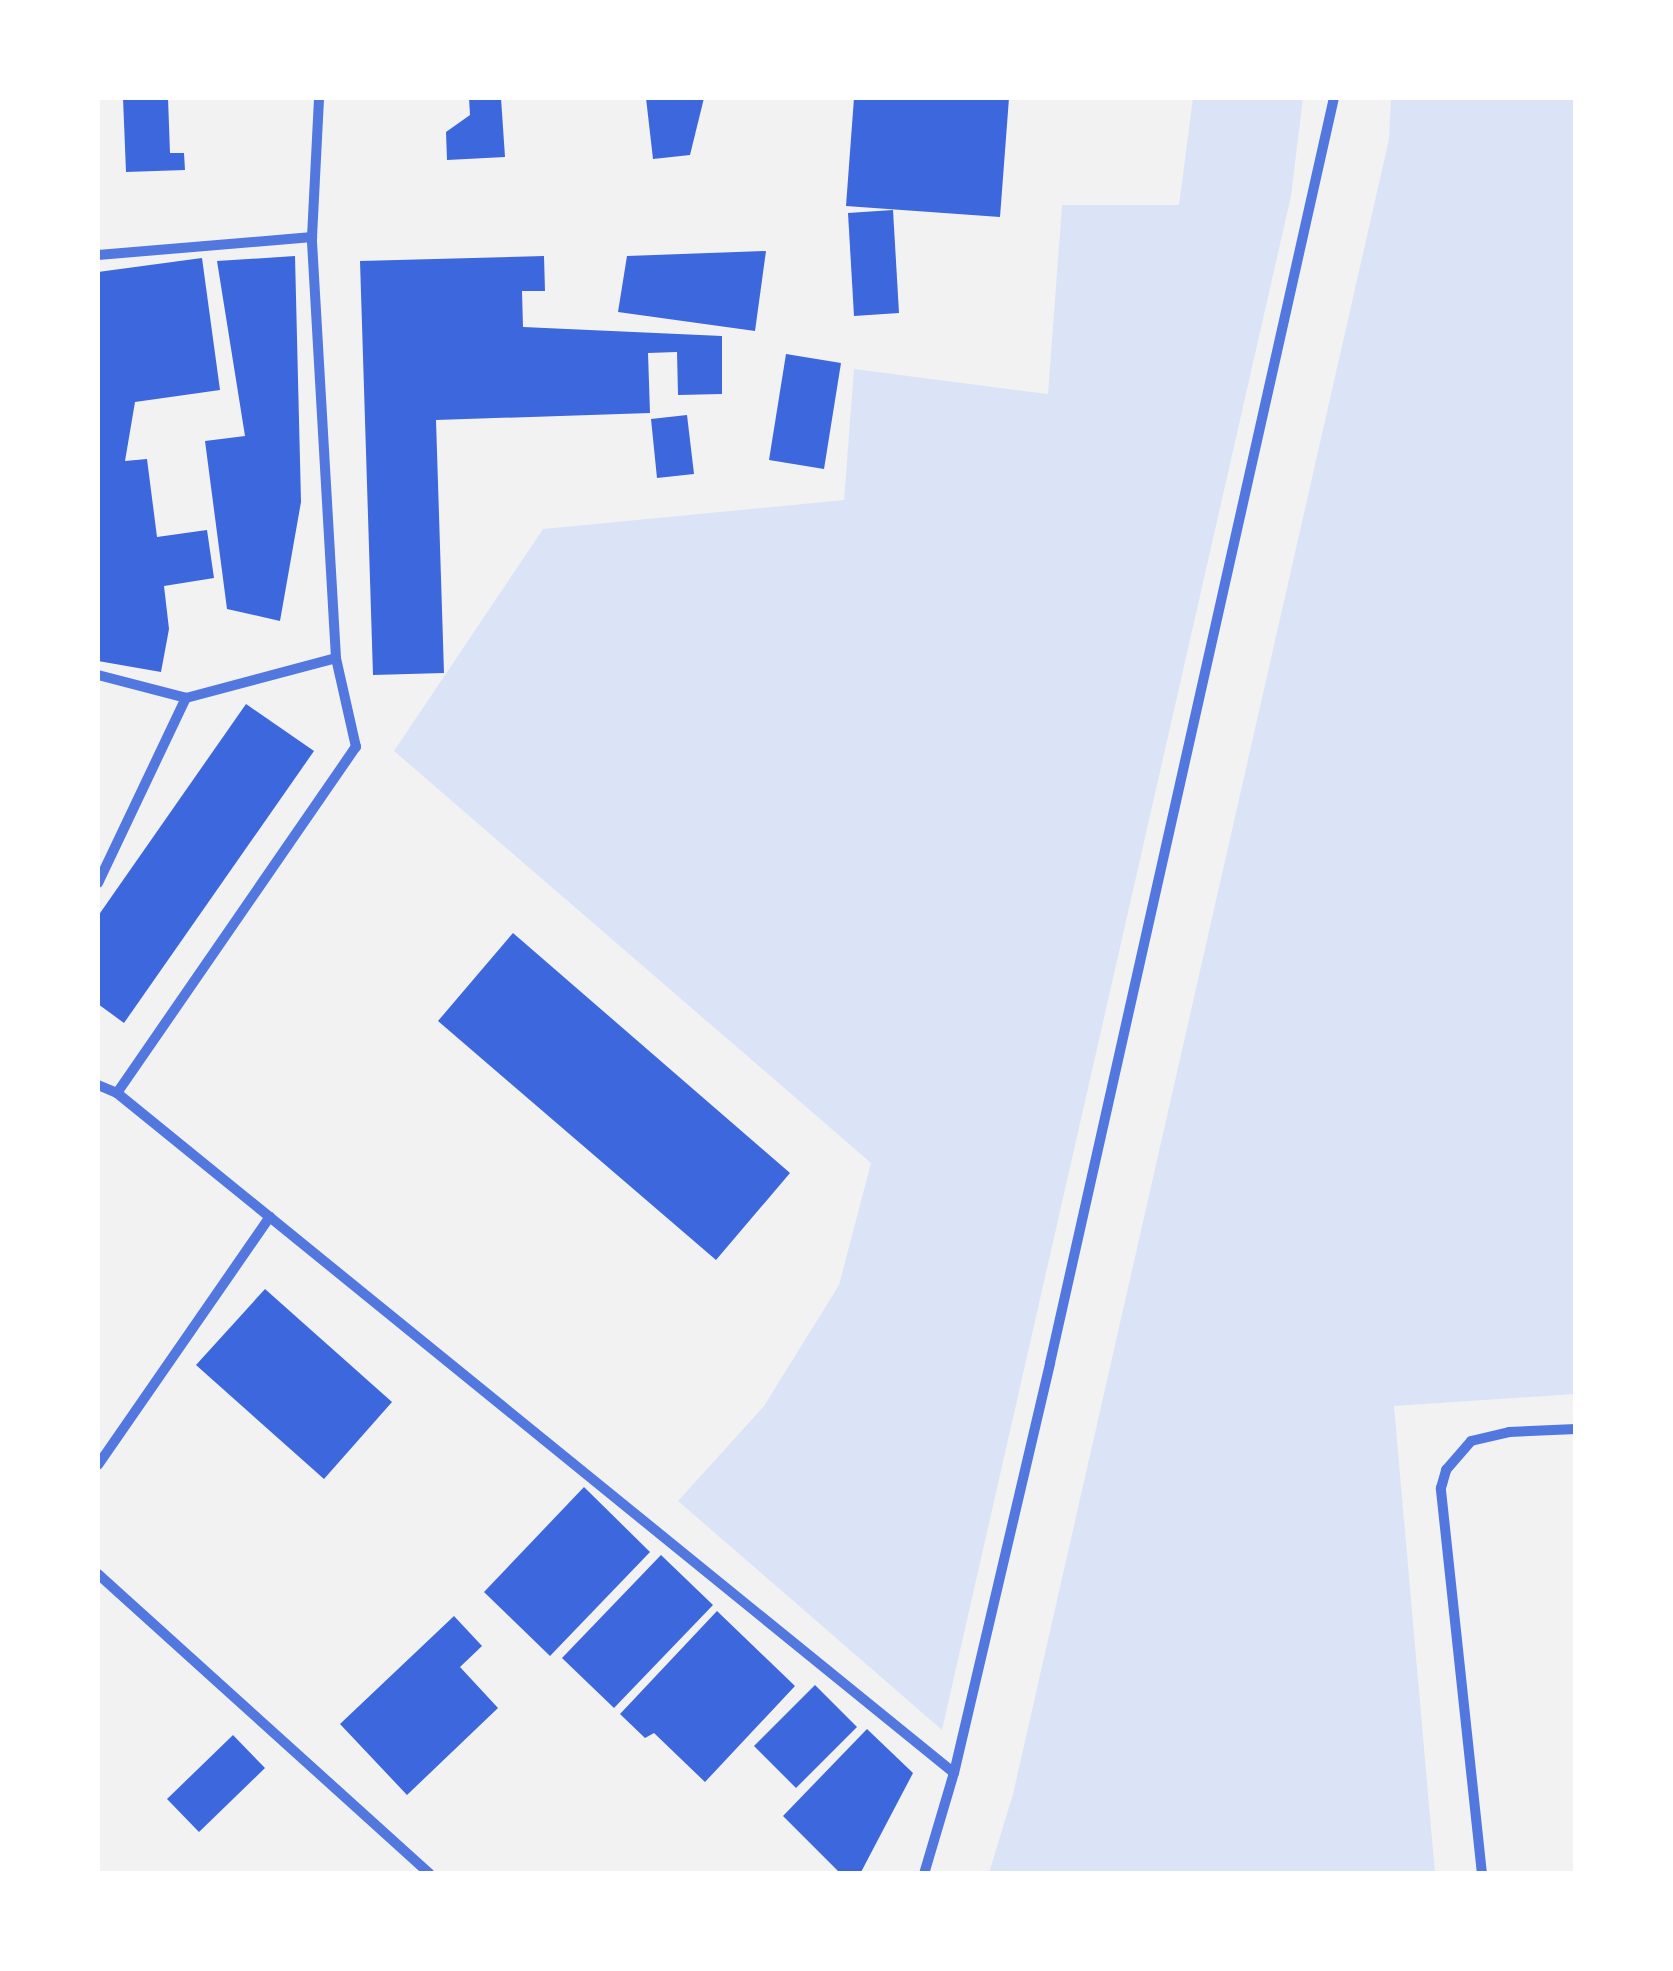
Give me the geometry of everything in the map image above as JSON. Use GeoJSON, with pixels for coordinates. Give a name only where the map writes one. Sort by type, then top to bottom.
{"type":"FeatureCollection","features":[{"type":"Feature","properties":{"kind":"street"},"geometry":{"type":"LineString","coordinates":[[118,1093],[356,746],[336,658],[312,237],[319,98]]}},
{"type":"Feature","properties":{"kind":"street"},"geometry":{"type":"LineString","coordinates":[[924,1874],[954,1773],[1334,98]]}},
{"type":"Feature","properties":{"kind":"street"},"geometry":{"type":"LineString","coordinates":[[98,255],[312,237]]}},
{"type":"Feature","properties":{"kind":"street"},"geometry":{"type":"LineString","coordinates":[[98,676],[186,698],[336,658]]}},
{"type":"Feature","properties":{"kind":"street"},"geometry":{"type":"LineString","coordinates":[[98,883],[186,698]]}},
{"type":"Feature","properties":{"kind":"street"},"geometry":{"type":"LineString","coordinates":[[98,1085],[118,1093],[954,1773]]}},
{"type":"Feature","properties":{"kind":"street"},"geometry":{"type":"LineString","coordinates":[[98,1465],[270,1217]]}},
{"type":"Feature","properties":{"kind":"street"},"geometry":{"type":"LineString","coordinates":[[1482,1874],[1440,1488],[1446,1470],[1471,1441],[1509,1432],[1576,1429]]}},
{"type":"Feature","properties":{"kind":"street"},"geometry":{"type":"LineString","coordinates":[[98,1574],[430,1874]]}},
{"type":"Feature","properties":{"kind":"shaded area"},"geometry":{"type":"Polygon","coordinates":[[[1193,98],[1303,98],[1291,196],[942,1730],[678,1501],[764,1406],[839,1285],[871,1163],[394,751],[543,529],[844,500],[854,369],[1048,394],[1062,205],[1179,205],[1193,98]]]}},
{"type":"Feature","properties":{"kind":"shaded area"},"geometry":{"type":"Polygon","coordinates":[[[1391,98],[1575,98],[1575,1394],[1394,1406],[1435,1873],[989,1873],[1013,1794],[1389,139],[1391,98]]]}},
{"type":"Feature","properties":{"kind":"building"},"geometry":{"type":"Polygon","coordinates":[[[123,98],[168,98],[170,153],[184,153],[185,170],[126,172],[123,98]]]}},
{"type":"Feature","properties":{"kind":"building"},"geometry":{"type":"Polygon","coordinates":[[[469,98],[501,98],[505,157],[447,160],[446,132],[470,115],[469,98]]]}},
{"type":"Feature","properties":{"kind":"building"},"geometry":{"type":"Polygon","coordinates":[[[646,98],[704,98],[690,155],[653,159],[646,98]]]}},
{"type":"Feature","properties":{"kind":"building"},"geometry":{"type":"Polygon","coordinates":[[[854,98],[1009,98],[1000,217],[846,206],[854,98]]]}},
{"type":"Feature","properties":{"kind":"building"},"geometry":{"type":"Polygon","coordinates":[[[893,210],[899,313],[854,316],[848,213],[893,210]]]}},
{"type":"Feature","properties":{"kind":"building"},"geometry":{"type":"Polygon","coordinates":[[[766,251],[755,331],[618,312],[627,256],[766,251]]]}},
{"type":"Feature","properties":{"kind":"building"},"geometry":{"type":"Polygon","coordinates":[[[295,256],[301,502],[280,621],[227,609],[205,441],[245,436],[217,261],[295,256]]]}},
{"type":"Feature","properties":{"kind":"building"},"geometry":{"type":"Polygon","coordinates":[[[544,256],[545,291],[522,291],[523,327],[722,336],[722,394],[678,395],[677,352],[648,353],[650,413],[436,420],[444,673],[373,675],[360,261],[544,256]]]}},
{"type":"Feature","properties":{"kind":"building"},"geometry":{"type":"Polygon","coordinates":[[[202,258],[220,390],[135,402],[125,461],[147,459],[157,537],[207,530],[214,578],[164,586],[169,629],[161,672],[98,661],[98,272],[202,258]]]}},
{"type":"Feature","properties":{"kind":"building"},"geometry":{"type":"Polygon","coordinates":[[[786,354],[841,363],[824,469],[769,460],[786,354]]]}},
{"type":"Feature","properties":{"kind":"building"},"geometry":{"type":"Polygon","coordinates":[[[687,415],[694,474],[657,478],[651,419],[687,415]]]}},
{"type":"Feature","properties":{"kind":"building"},"geometry":{"type":"Polygon","coordinates":[[[246,704],[314,751],[124,1023],[98,1004],[98,916],[246,704]]]}},
{"type":"Feature","properties":{"kind":"building"},"geometry":{"type":"Polygon","coordinates":[[[513,933],[790,1173],[716,1260],[438,1021],[513,933]]]}},
{"type":"Feature","properties":{"kind":"building"},"geometry":{"type":"Polygon","coordinates":[[[265,1289],[392,1402],[324,1479],[196,1365],[265,1289]]]}},
{"type":"Feature","properties":{"kind":"building"},"geometry":{"type":"Polygon","coordinates":[[[584,1487],[650,1552],[550,1656],[484,1592],[584,1487]]]}},
{"type":"Feature","properties":{"kind":"building"},"geometry":{"type":"Polygon","coordinates":[[[661,1555],[713,1605],[614,1708],[562,1658],[661,1555]]]}},
{"type":"Feature","properties":{"kind":"building"},"geometry":{"type":"Polygon","coordinates":[[[717,1611],[795,1686],[705,1782],[654,1733],[645,1738],[620,1714],[717,1611]]]}},
{"type":"Feature","properties":{"kind":"building"},"geometry":{"type":"Polygon","coordinates":[[[454,1616],[482,1646],[460,1667],[498,1708],[407,1795],[340,1724],[454,1616]]]}},
{"type":"Feature","properties":{"kind":"building"},"geometry":{"type":"Polygon","coordinates":[[[815,1685],[857,1727],[796,1788],[754,1746],[815,1685]]]}},
{"type":"Feature","properties":{"kind":"building"},"geometry":{"type":"Polygon","coordinates":[[[867,1729],[913,1773],[860,1874],[841,1874],[783,1816],[867,1729]]]}},
{"type":"Feature","properties":{"kind":"building"},"geometry":{"type":"Polygon","coordinates":[[[233,1735],[265,1768],[199,1832],[167,1799],[233,1735]]]}}]}
